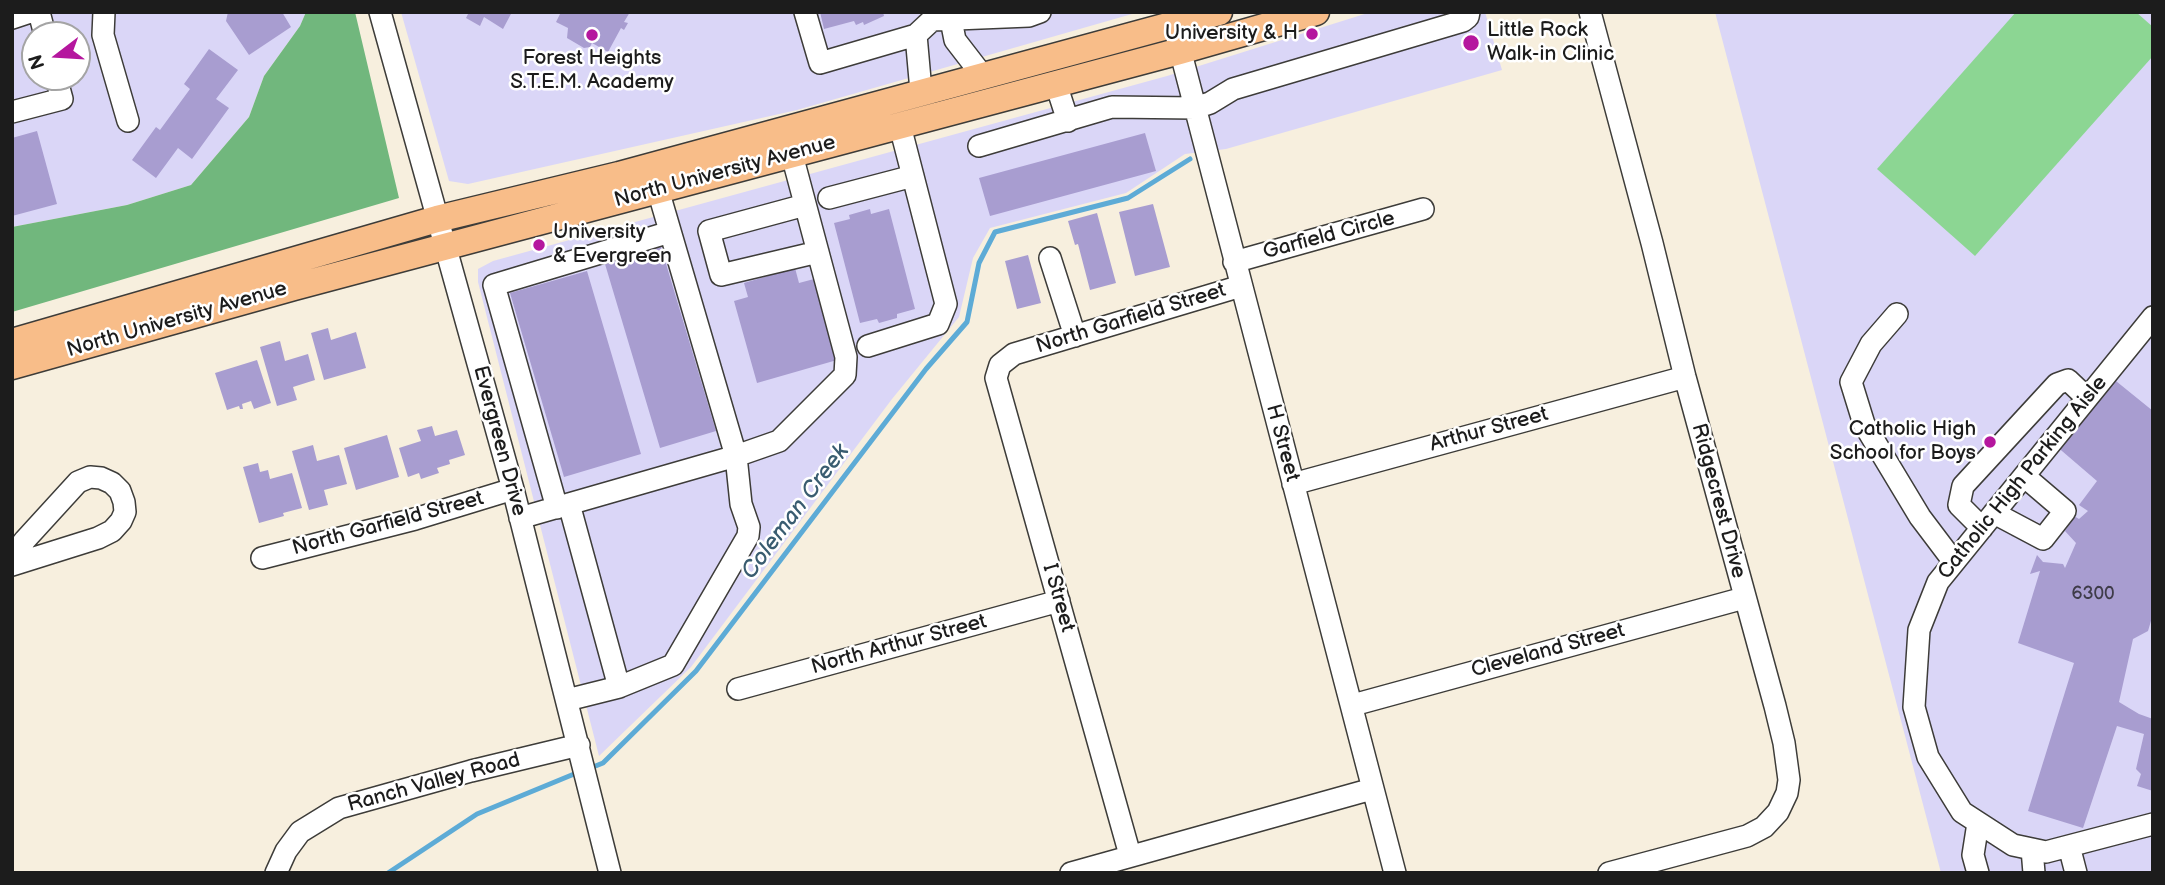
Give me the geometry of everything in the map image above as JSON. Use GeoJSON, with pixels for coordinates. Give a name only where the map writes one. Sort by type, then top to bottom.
{"type":"FeatureCollection","features":[{"type":"Feature","properties":{"kind":"main road","name":"North University Avenue"},"geometry":{"type":"LineString","coordinates":[[12,342],[437,219],[620,175],[982,75],[1171,19],[1219,12]]}},
{"type":"Feature","properties":{"kind":"main road","name":"North University Avenue"},"geometry":{"type":"LineString","coordinates":[[12,366],[1316,12]]}},
{"type":"Feature","properties":{"kind":"street"},"geometry":{"type":"LineString","coordinates":[[12,18],[30,12]]}},
{"type":"Feature","properties":{"kind":"street"},"geometry":{"type":"LineString","coordinates":[[104,12],[103,35],[128,121]]}},
{"type":"Feature","properties":{"kind":"street"},"geometry":{"type":"LineString","coordinates":[[805,12],[820,63],[916,35],[932,20],[1029,16],[1040,12]]}},
{"type":"Feature","properties":{"kind":"street"},"geometry":{"type":"LineString","coordinates":[[979,146],[1112,107],[1195,108],[1210,103],[1233,89],[1463,21],[1469,12]]}},
{"type":"Feature","properties":{"kind":"street","name":"Ridgecrest Drive"},"geometry":{"type":"LineString","coordinates":[[1590,12],[1786,753],[1789,780],[1782,807],[1764,827],[1747,835],[1609,873]]}},
{"type":"Feature","properties":{"kind":"street","name":"Evergreen Drive"},"geometry":{"type":"LineString","coordinates":[[385,15],[437,219],[513,489],[610,873]]}},
{"type":"Feature","properties":{"kind":"street","name":"H Street"},"geometry":{"type":"LineString","coordinates":[[1171,19],[1395,873]]}},
{"type":"Feature","properties":{"kind":"street"},"geometry":{"type":"LineString","coordinates":[[951,20],[955,40],[982,75]]}},
{"type":"Feature","properties":{"kind":"street"},"geometry":{"type":"LineString","coordinates":[[916,35],[921,92]]}},
{"type":"Feature","properties":{"kind":"street"},"geometry":{"type":"LineString","coordinates":[[1056,84],[1068,121]]}},
{"type":"Feature","properties":{"kind":"street"},"geometry":{"type":"LineString","coordinates":[[12,112],[62,99],[60,91]]}},
{"type":"Feature","properties":{"kind":"street"},"geometry":{"type":"LineString","coordinates":[[867,346],[938,324],[946,304],[900,126]]}},
{"type":"Feature","properties":{"kind":"street"},"geometry":{"type":"LineString","coordinates":[[520,518],[736,456],[779,441],[845,375],[846,358],[792,155]]}},
{"type":"Feature","properties":{"kind":"street"},"geometry":{"type":"LineString","coordinates":[[829,198],[913,176]]}},
{"type":"Feature","properties":{"kind":"street"},"geometry":{"type":"LineString","coordinates":[[567,700],[619,687],[673,665],[748,536],[749,527],[741,504],[736,456],[657,190]]}},
{"type":"Feature","properties":{"kind":"street"},"geometry":{"type":"LineString","coordinates":[[805,205],[709,231],[721,275],[818,252]]}},
{"type":"Feature","properties":{"kind":"street","name":"Garfield Circle"},"geometry":{"type":"LineString","coordinates":[[1234,262],[1423,209]]}},
{"type":"Feature","properties":{"kind":"street"},"geometry":{"type":"LineString","coordinates":[[619,687],[494,285],[670,232]]}},
{"type":"Feature","properties":{"kind":"street"},"geometry":{"type":"LineString","coordinates":[[1050,258],[1075,336]]}},
{"type":"Feature","properties":{"kind":"street","name":"North Garfield Street"},"geometry":{"type":"LineString","coordinates":[[1021,352],[1241,286]]}},
{"type":"Feature","properties":{"kind":"street"},"geometry":{"type":"LineString","coordinates":[[1897,314],[1871,344],[1851,382],[1864,424],[1920,517],[1954,562]]}},
{"type":"Feature","properties":{"kind":"street","name":"Catholic High Parking Aisle"},"geometry":{"type":"LineString","coordinates":[[2150,326],[2087,398],[1938,582],[1919,630],[1914,707],[1928,757],[1962,812],[2013,845],[2046,852],[2153,824]]}},
{"type":"Feature","properties":{"kind":"street","name":"I Street"},"geometry":{"type":"LineString","coordinates":[[1021,352],[1006,358],[1000,365],[996,387],[1130,855]]}},
{"type":"Feature","properties":{"kind":"street","name":"Arthur Street"},"geometry":{"type":"LineString","coordinates":[[1293,484],[1685,377]]}},
{"type":"Feature","properties":{"kind":"street"},"geometry":{"type":"LineString","coordinates":[[2024,476],[2064,511],[2043,539],[1988,521],[1959,505],[1963,486],[2057,384],[2068,380],[2087,398]]}},
{"type":"Feature","properties":{"kind":"street"},"geometry":{"type":"LineString","coordinates":[[12,557],[78,482],[90,477],[101,478],[120,491],[125,512],[112,531],[98,538],[12,565]]}},
{"type":"Feature","properties":{"kind":"street","name":"North Garfield Street"},"geometry":{"type":"LineString","coordinates":[[262,558],[415,519],[513,489]]}},
{"type":"Feature","properties":{"kind":"street","name":"Cleveland Street"},"geometry":{"type":"LineString","coordinates":[[1353,705],[1744,598]]}},
{"type":"Feature","properties":{"kind":"street","name":"North Arthur Street"},"geometry":{"type":"LineString","coordinates":[[738,690],[1059,601]]}},
{"type":"Feature","properties":{"kind":"street","name":"Ranch Valley Road"},"geometry":{"type":"LineString","coordinates":[[276,873],[286,851],[300,832],[339,808],[471,771],[583,762]]}},
{"type":"Feature","properties":{"kind":"street"},"geometry":{"type":"LineString","coordinates":[[1071,873],[1372,789]]}},
{"type":"Feature","properties":{"kind":"street"},"geometry":{"type":"LineString","coordinates":[[1978,822],[1973,855],[1978,873]]}},
{"type":"Feature","properties":{"kind":"street"},"geometry":{"type":"LineString","coordinates":[[2069,846],[2076,873]]}},
{"type":"Feature","properties":{"kind":"street"},"geometry":{"type":"LineString","coordinates":[[2032,849],[2034,873]]}},
{"type":"Feature","properties":{"kind":"shaded area"},"geometry":{"type":"Polygon","coordinates":[[[12,12],[306,12],[300,26],[264,76],[249,117],[191,185],[127,205],[12,227],[12,12]]]}},
{"type":"Feature","properties":{"kind":"shaded area"},"geometry":{"type":"Polygon","coordinates":[[[401,12],[1139,12],[797,110],[468,184],[449,181],[401,12]]]}},
{"type":"Feature","properties":{"kind":"shaded area"},"geometry":{"type":"Polygon","coordinates":[[[1371,12],[1485,12],[1502,70],[1226,149],[1185,154],[1126,193],[990,228],[973,258],[959,317],[892,399],[691,667],[599,756],[478,282],[478,269],[493,261],[1167,76],[1371,12]]]}},
{"type":"Feature","properties":{"kind":"shaded area","name":"Catholic High School for Boys"},"geometry":{"type":"Polygon","coordinates":[[[1715,12],[2153,12],[2153,873],[1941,873],[1715,12]]]}},
{"type":"Feature","properties":{"kind":"green space"},"geometry":{"type":"Polygon","coordinates":[[[306,12],[355,12],[399,198],[12,312],[12,227],[127,205],[191,185],[249,117],[264,76],[300,26],[306,12]]]}},
{"type":"Feature","properties":{"kind":"green space"},"geometry":{"type":"Polygon","coordinates":[[[2016,12],[2136,12],[2153,27],[2153,56],[1975,256],[1877,169],[2016,12]]]}},
{"type":"Feature","properties":{"kind":"building"},"geometry":{"type":"Polygon","coordinates":[[[228,12],[282,12],[291,27],[249,55],[226,21],[228,12]]]}},
{"type":"Feature","properties":{"kind":"building","name":"Forest Heights S.T.E.M. Academy"},"geometry":{"type":"Polygon","coordinates":[[[469,12],[512,12],[503,29],[484,17],[480,26],[466,18],[469,12]]]}},
{"type":"Feature","properties":{"kind":"building","name":"Forest Heights S.T.E.M. Academy"},"geometry":{"type":"Polygon","coordinates":[[[561,12],[630,12],[624,22],[628,23],[624,30],[621,28],[608,52],[592,43],[590,47],[584,48],[567,38],[568,28],[556,22],[561,12]]]}},
{"type":"Feature","properties":{"kind":"building"},"geometry":{"type":"Polygon","coordinates":[[[820,12],[883,12],[884,16],[864,25],[863,22],[856,25],[854,21],[824,29],[820,12]]]}},
{"type":"Feature","properties":{"kind":"building"},"geometry":{"type":"Polygon","coordinates":[[[209,49],[238,70],[216,99],[229,108],[192,159],[178,148],[156,178],[132,160],[156,127],[160,130],[190,89],[184,84],[209,49]]]}},
{"type":"Feature","properties":{"kind":"building"},"geometry":{"type":"Polygon","coordinates":[[[37,131],[57,204],[12,216],[12,138],[37,131]]]}},
{"type":"Feature","properties":{"kind":"building"},"geometry":{"type":"Polygon","coordinates":[[[1145,133],[1156,171],[990,216],[979,178],[1145,133]]]}},
{"type":"Feature","properties":{"kind":"building"},"geometry":{"type":"Polygon","coordinates":[[[1153,204],[1170,267],[1135,276],[1119,212],[1153,204]]]}},
{"type":"Feature","properties":{"kind":"building"},"geometry":{"type":"Polygon","coordinates":[[[870,209],[871,214],[889,209],[915,309],[879,323],[877,319],[860,323],[834,223],[870,209]]]}},
{"type":"Feature","properties":{"kind":"building"},"geometry":{"type":"Polygon","coordinates":[[[1097,213],[1116,283],[1090,290],[1078,244],[1075,245],[1068,221],[1097,213]]]}},
{"type":"Feature","properties":{"kind":"building"},"geometry":{"type":"Polygon","coordinates":[[[661,247],[716,431],[660,448],[605,264],[661,247]]]}},
{"type":"Feature","properties":{"kind":"building"},"geometry":{"type":"Polygon","coordinates":[[[1028,255],[1041,303],[1017,309],[1005,261],[1028,255]]]}},
{"type":"Feature","properties":{"kind":"building"},"geometry":{"type":"Polygon","coordinates":[[[795,268],[799,283],[814,279],[837,360],[757,383],[734,301],[748,297],[744,283],[795,268]]]}},
{"type":"Feature","properties":{"kind":"building"},"geometry":{"type":"Polygon","coordinates":[[[587,271],[641,454],[564,477],[510,293],[587,271]]]}},
{"type":"Feature","properties":{"kind":"building"},"geometry":{"type":"Polygon","coordinates":[[[328,328],[331,340],[356,332],[366,368],[324,380],[311,333],[328,328]]]}},
{"type":"Feature","properties":{"kind":"building"},"geometry":{"type":"Polygon","coordinates":[[[280,341],[285,361],[308,354],[315,380],[293,387],[297,400],[277,406],[260,347],[280,341]]]}},
{"type":"Feature","properties":{"kind":"building"},"geometry":{"type":"Polygon","coordinates":[[[257,360],[271,403],[254,409],[251,401],[242,404],[243,409],[239,406],[227,410],[215,373],[257,360]]]}},
{"type":"Feature","properties":{"kind":"building"},"geometry":{"type":"Polygon","coordinates":[[[2111,377],[2153,411],[2153,614],[2148,631],[2133,639],[2119,702],[2153,719],[2153,791],[2137,786],[2141,774],[2136,769],[2144,734],[2117,726],[2083,828],[2028,811],[2074,663],[2018,643],[2040,571],[2030,574],[2037,555],[2043,562],[2063,564],[2065,568],[2076,543],[2065,531],[2074,516],[2079,519],[2088,511],[2079,505],[2097,481],[2055,445],[2111,377]]]}},
{"type":"Feature","properties":{"kind":"building"},"geometry":{"type":"Polygon","coordinates":[[[432,426],[435,436],[457,430],[465,455],[449,460],[450,464],[437,468],[439,473],[421,479],[419,473],[408,477],[399,448],[421,441],[417,430],[432,426]]]}},
{"type":"Feature","properties":{"kind":"building"},"geometry":{"type":"Polygon","coordinates":[[[387,435],[399,477],[356,490],[344,448],[387,435]]]}},
{"type":"Feature","properties":{"kind":"building"},"geometry":{"type":"Polygon","coordinates":[[[313,445],[317,461],[339,455],[347,484],[324,490],[328,505],[309,510],[292,451],[313,445]]]}},
{"type":"Feature","properties":{"kind":"building"},"geometry":{"type":"Polygon","coordinates":[[[258,463],[260,472],[268,470],[270,479],[292,473],[302,508],[259,523],[243,467],[258,463]]]}},
{"type":"Feature","properties":{"kind":"waterway","name":"Coleman Creek"},"geometry":{"type":"LineString","coordinates":[[588,769],[603,763],[696,671],[926,369],[967,322],[979,263],[995,232],[1128,198],[1190,159]]}},
{"type":"Feature","properties":{"kind":"waterway","name":"Coleman Creek"},"geometry":{"type":"LineString","coordinates":[[388,873],[477,814],[579,772]]}},
{"type":"Feature","properties":{"kind":"place","name":"University & H"},"geometry":{"type":"Point","coordinates":[1312,34]}},
{"type":"Feature","properties":{"kind":"place","name":"Forest Heights S.T.E.M. Academy"},"geometry":{"type":"Point","coordinates":[592,35]}},
{"type":"Feature","properties":{"kind":"place","name":"Little Rock Walk-in Clinic"},"geometry":{"type":"Point","coordinates":[1471,43]}},
{"type":"Feature","properties":{"kind":"place","name":"University & Evergreen"},"geometry":{"type":"Point","coordinates":[539,245]}},
{"type":"Feature","properties":{"kind":"place","name":"Catholic High School for Boys"},"geometry":{"type":"Point","coordinates":[1990,442]}}]}
